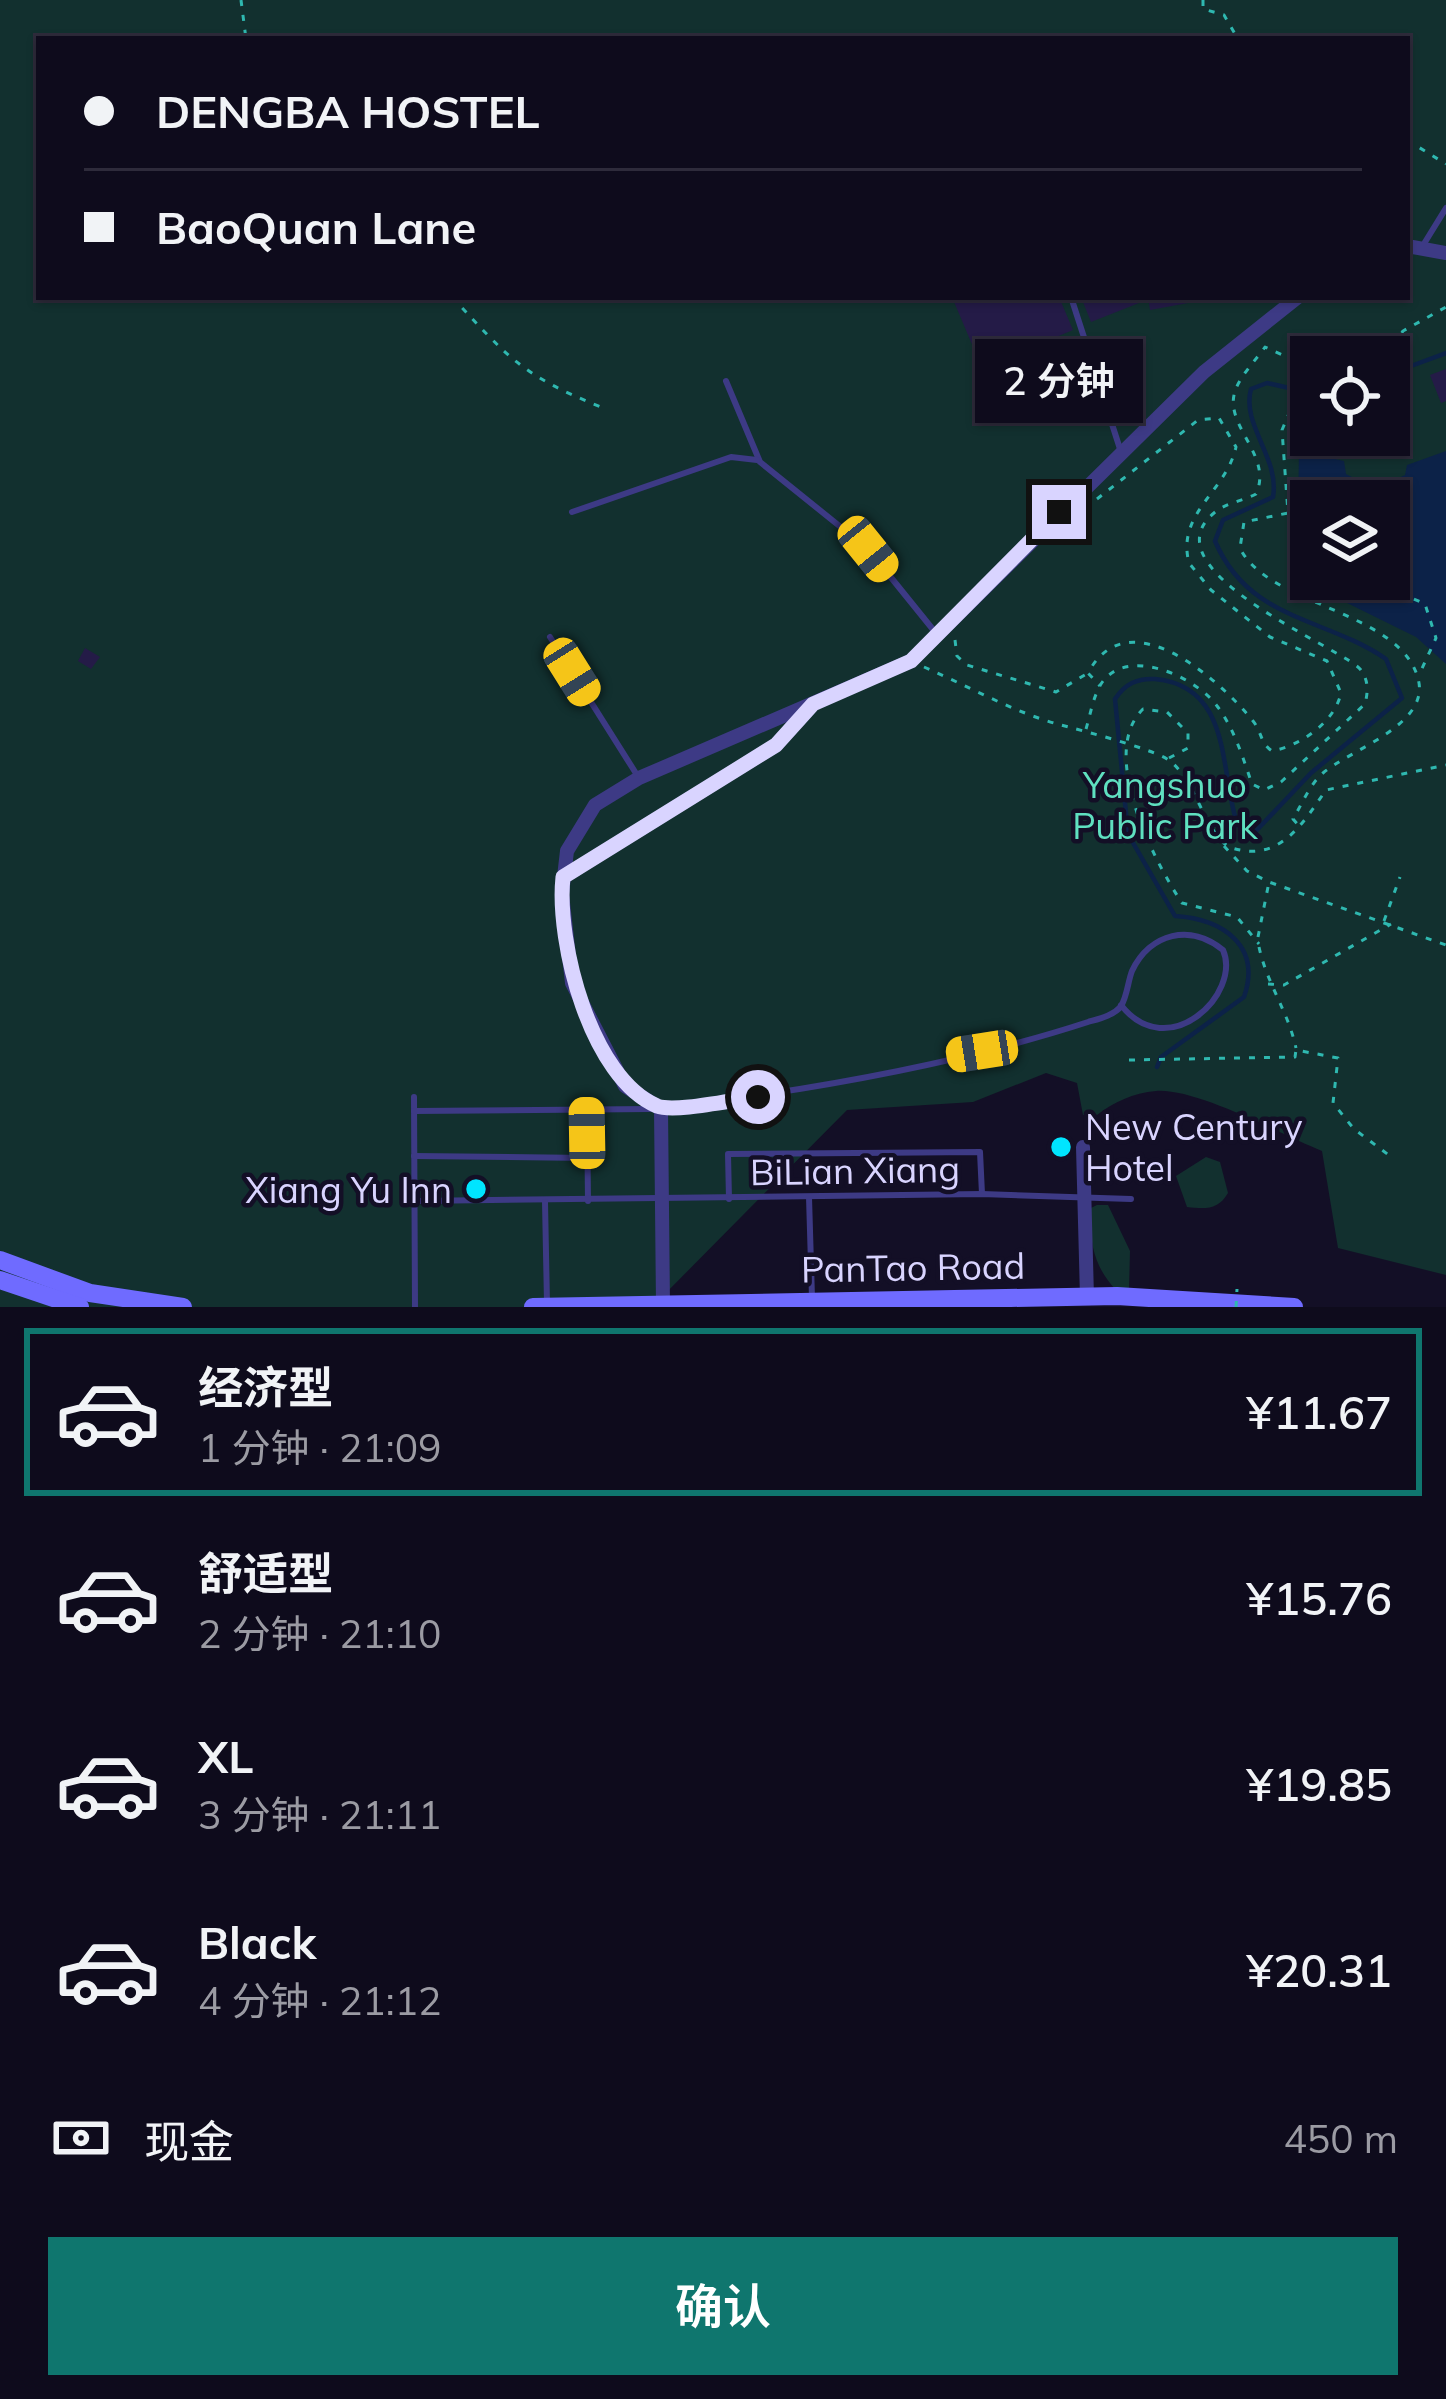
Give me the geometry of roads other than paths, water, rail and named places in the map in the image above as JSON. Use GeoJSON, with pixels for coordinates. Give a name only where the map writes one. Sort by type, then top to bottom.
{"type":"FeatureCollection","features":[{"type":"Feature","properties":{"kind":"main road"},"geometry":{"type":"LineString","coordinates":[[0,1260],[48,1281],[123,1303],[183,1307]]}},
{"type":"Feature","properties":{"kind":"main road"},"geometry":{"type":"LineString","coordinates":[[0,1280],[80,1307]]}},
{"type":"Feature","properties":{"kind":"main road","name":"PanTao Road"},"geometry":{"type":"LineString","coordinates":[[533,1307],[1087,1297],[1294,1307]]}},
{"type":"Feature","properties":{"kind":"street"},"geometry":{"type":"LineString","coordinates":[[1414,247],[1446,253]]}},
{"type":"Feature","properties":{"kind":"street"},"geometry":{"type":"LineString","coordinates":[[663,1305],[661,1108],[626,1086],[572,983],[563,877],[566,851],[595,805],[639,778],[911,661],[1120,452],[1241,338],[1294,300]]}},
{"type":"Feature","properties":{"kind":"street"},"geometry":{"type":"LineString","coordinates":[[563,877],[776,745],[813,704]]}},
{"type":"Feature","properties":{"kind":"street"},"geometry":{"type":"LineString","coordinates":[[1083,1147],[1087,1297]]}},
{"type":"Feature","properties":{"kind":"lane"},"geometry":{"type":"LineString","coordinates":[[1414,247],[1446,208]]}},
{"type":"Feature","properties":{"kind":"lane"},"geometry":{"type":"LineString","coordinates":[[1073,300],[1120,452]]}},
{"type":"Feature","properties":{"kind":"lane"},"geometry":{"type":"LineString","coordinates":[[726,381],[760,462],[868,549],[935,632]]}},
{"type":"Feature","properties":{"kind":"lane"},"geometry":{"type":"LineString","coordinates":[[572,512],[731,457],[760,462]]}},
{"type":"Feature","properties":{"kind":"lane"},"geometry":{"type":"LineString","coordinates":[[550,637],[639,778]]}},
{"type":"Feature","properties":{"kind":"lane"},"geometry":{"type":"LineString","coordinates":[[414,1111],[661,1108],[758,1097],[1016,1046],[1105,1017],[1121,1006],[1139,958],[1167,936],[1194,934],[1223,950],[1228,971],[1221,988],[1184,1025],[1169,1031],[1144,1028],[1121,1006]]}},
{"type":"Feature","properties":{"kind":"lane"},"geometry":{"type":"LineString","coordinates":[[413,1097],[416,1307]]}},
{"type":"Feature","properties":{"kind":"lane"},"geometry":{"type":"LineString","coordinates":[[587,1109],[588,1201]]}},
{"type":"Feature","properties":{"kind":"lane","name":"BiLian Xiang"},"geometry":{"type":"LineString","coordinates":[[729,1199],[728,1154],[980,1152],[982,1194]]}},
{"type":"Feature","properties":{"kind":"lane"},"geometry":{"type":"LineString","coordinates":[[414,1156],[588,1158]]}},
{"type":"Feature","properties":{"kind":"lane","name":"BiLian Xiang"},"geometry":{"type":"LineString","coordinates":[[415,1201],[982,1194],[1131,1198]]}},
{"type":"Feature","properties":{"kind":"lane"},"geometry":{"type":"LineString","coordinates":[[809,1197],[812,1301]]}},
{"type":"Feature","properties":{"kind":"lane"},"geometry":{"type":"LineString","coordinates":[[545,1201],[547,1307]]}},
{"type":"Feature","properties":{"kind":"water"},"geometry":{"type":"Polygon","coordinates":[[[1446,451],[1446,664],[1416,637],[1341,600],[1410,600],[1410,480],[1392,480],[1405,475],[1407,465],[1446,451]]]}},
{"type":"Feature","properties":{"kind":"water"},"geometry":{"type":"Polygon","coordinates":[[[1299,456],[1322,456],[1344,461],[1346,474],[1361,480],[1299,480],[1299,456]]]}},
{"type":"Feature","properties":{"kind":"waterway"},"geometry":{"type":"LineString","coordinates":[[1410,367],[1446,353]]}},
{"type":"Feature","properties":{"kind":"waterway"},"geometry":{"type":"LineString","coordinates":[[1157,1067],[1161,1057],[1244,997],[1247,963],[1234,938],[1222,929],[1175,916],[1128,834],[1115,699],[1132,683],[1149,679],[1180,685],[1199,698],[1219,736],[1238,826],[1255,832],[1311,773],[1402,698],[1386,659],[1268,602],[1247,587],[1215,541],[1223,520],[1273,497],[1271,469],[1251,416],[1251,389],[1267,383],[1290,388]]}},
{"type":"Feature","properties":{"kind":"place","name":"New Century Hotel"},"geometry":{"type":"Point","coordinates":[1061,1147]}},
{"type":"Feature","properties":{"kind":"place","name":"Xiang Yu Inn"},"geometry":{"type":"Point","coordinates":[476,1189]}},
{"type":"Feature","properties":{"kind":"park label","name":"Yangshuo Public Park"},"geometry":{"type":"Point","coordinates":[1165,804]}}]}
